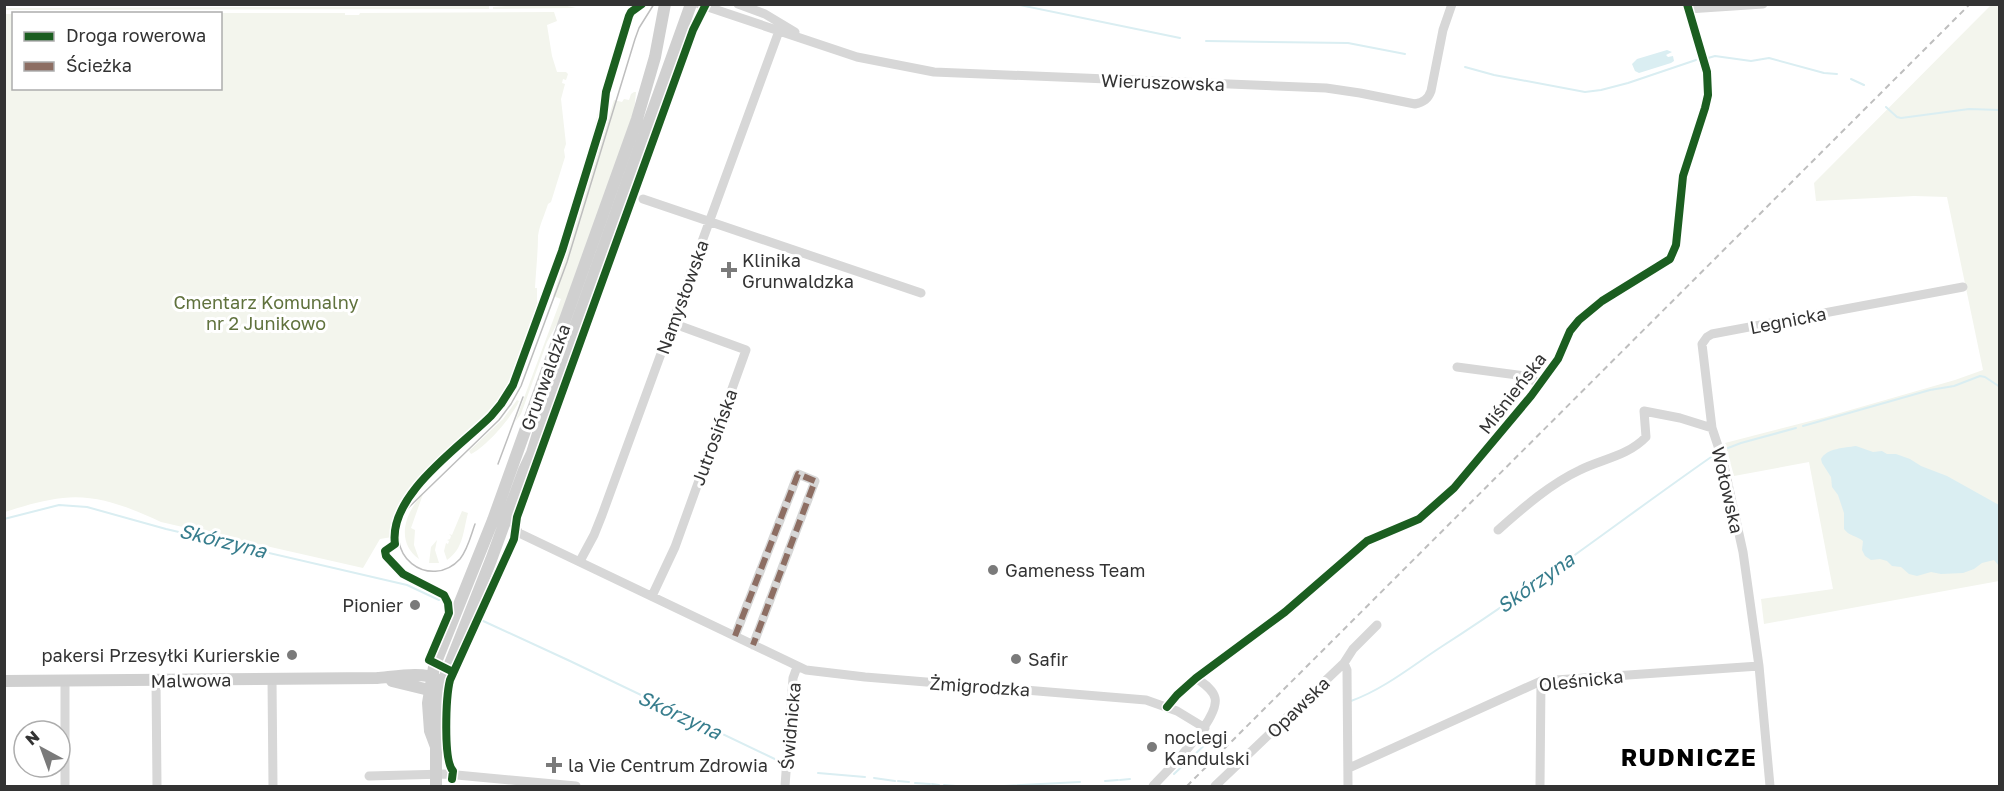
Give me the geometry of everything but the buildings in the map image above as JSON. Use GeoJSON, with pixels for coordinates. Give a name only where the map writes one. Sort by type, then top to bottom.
{"type":"FeatureCollection","features":[{"type":"Feature","properties":{"kind":"street","name":"Grunwaldzka"},"geometry":{"type":"LineString","coordinates":[[436,780],[436,747],[440,730],[437,680],[633,131],[655,57],[665,4]]}},
{"type":"Feature","properties":{"kind":"street","name":"Grunwaldzka"},"geometry":{"type":"LineString","coordinates":[[437,680],[498,541],[532,453],[691,4]]}},
{"type":"Feature","properties":{"kind":"street","name":"Wieruszowska"},"geometry":{"type":"LineString","coordinates":[[699,4],[857,57],[904,67],[947,73],[1326,88],[1415,104],[1428,98],[1431,91],[1443,30],[1452,4]]}},
{"type":"Feature","properties":{"kind":"street","name":"Wieruszowska"},"geometry":{"type":"LineString","coordinates":[[738,4],[765,14],[803,37]]}},
{"type":"Feature","properties":{"kind":"street"},"geometry":{"type":"LineString","coordinates":[[1688,7],[1764,4]]}},
{"type":"Feature","properties":{"kind":"street","name":"Miśnieńska"},"geometry":{"type":"LineString","coordinates":[[1167,707],[1177,694],[1196,678],[1285,612],[1367,541],[1419,519],[1454,488],[1540,384],[1558,359],[1570,331],[1579,320],[1602,301],[1670,259],[1674,252],[1683,176],[1708,95],[1707,72],[1688,7]]}},
{"type":"Feature","properties":{"kind":"street","name":"Namysłowska"},"geometry":{"type":"LineString","coordinates":[[580,561],[602,515],[779,31]]}},
{"type":"Feature","properties":{"kind":"street"},"geometry":{"type":"LineString","coordinates":[[643,199],[921,292]]}},
{"type":"Feature","properties":{"kind":"street","name":"Legnicka"},"geometry":{"type":"LineString","coordinates":[[1712,428],[1702,344],[1712,334],[1963,287]]}},
{"type":"Feature","properties":{"kind":"street","name":"Jutrosińska"},"geometry":{"type":"LineString","coordinates":[[652,596],[675,547],[746,350],[672,323]]}},
{"type":"Feature","properties":{"kind":"street"},"geometry":{"type":"LineString","coordinates":[[1457,367],[1525,376],[1540,384]]}},
{"type":"Feature","properties":{"kind":"street","name":"Wołowska"},"geometry":{"type":"LineString","coordinates":[[1498,530],[1559,482],[1580,470],[1638,445],[1646,437],[1644,411],[1680,418],[1712,428],[1721,454],[1743,552],[1759,666],[1770,786]]}},
{"type":"Feature","properties":{"kind":"street"},"geometry":{"type":"LineString","coordinates":[[735,636],[798,474],[815,481],[753,645]]}},
{"type":"Feature","properties":{"kind":"street"},"geometry":{"type":"LineString","coordinates":[[498,541],[519,533],[508,515]]}},
{"type":"Feature","properties":{"kind":"street","name":"Żmigrodzka"},"geometry":{"type":"LineString","coordinates":[[519,533],[806,670],[1146,700],[1167,707],[1205,728]]}},
{"type":"Feature","properties":{"kind":"street","name":"Opawska"},"geometry":{"type":"LineString","coordinates":[[1215,786],[1344,663],[1377,625]]}},
{"type":"Feature","properties":{"kind":"street"},"geometry":{"type":"LineString","coordinates":[[1344,663],[1347,670],[1348,786]]}},
{"type":"Feature","properties":{"kind":"street","name":"Oleśnicka"},"geometry":{"type":"LineString","coordinates":[[1348,768],[1541,681],[1759,666]]}},
{"type":"Feature","properties":{"kind":"street","name":"Świdnicka"},"geometry":{"type":"LineString","coordinates":[[785,786],[793,678],[796,667]]}},
{"type":"Feature","properties":{"kind":"street","name":"Malwowa"},"geometry":{"type":"LineString","coordinates":[[4,681],[377,678],[437,680]]}},
{"type":"Feature","properties":{"kind":"street","name":"Malwowa"},"geometry":{"type":"LineString","coordinates":[[377,678],[429,690]]}},
{"type":"Feature","properties":{"kind":"street"},"geometry":{"type":"LineString","coordinates":[[1153,786],[1205,728],[1216,700],[1212,692],[1196,678]]}},
{"type":"Feature","properties":{"kind":"street"},"geometry":{"type":"LineString","coordinates":[[272,679],[273,786]]}},
{"type":"Feature","properties":{"kind":"street"},"geometry":{"type":"LineString","coordinates":[[156,680],[157,786]]}},
{"type":"Feature","properties":{"kind":"street"},"geometry":{"type":"LineString","coordinates":[[429,690],[437,680]]}},
{"type":"Feature","properties":{"kind":"street"},"geometry":{"type":"LineString","coordinates":[[65,681],[65,786]]}},
{"type":"Feature","properties":{"kind":"street"},"geometry":{"type":"LineString","coordinates":[[1539,786],[1541,681]]}},
{"type":"Feature","properties":{"kind":"street","name":"Grunwaldzka"},"geometry":{"type":"LineString","coordinates":[[429,690],[430,731],[436,747]]}},
{"type":"Feature","properties":{"kind":"street"},"geometry":{"type":"LineString","coordinates":[[373,776],[576,786]]}},
{"type":"Feature","properties":{"kind":"green space"},"geometry":{"type":"Polygon","coordinates":[[[535,4],[576,8],[493,9],[493,7],[535,4]]]}},
{"type":"Feature","properties":{"kind":"green space"},"geometry":{"type":"Polygon","coordinates":[[[1991,5],[1999,5],[1999,581],[1764,624],[1761,599],[1833,589],[1809,462],[1734,476],[1725,443],[1826,417],[1983,370],[1947,197],[1914,196],[1816,201],[1814,183],[1991,5]]]}},
{"type":"Feature","properties":{"kind":"green space"},"geometry":{"type":"Polygon","coordinates":[[[489,6],[489,9],[4,10],[5,8],[489,6]]]}},
{"type":"Feature","properties":{"kind":"green space","name":"Cmentarz Komunalny nr 2 Junikowo"},"geometry":{"type":"Polygon","coordinates":[[[554,12],[557,21],[547,25],[552,56],[557,72],[568,74],[566,80],[563,79],[562,83],[565,84],[561,99],[566,144],[565,157],[538,236],[535,288],[537,288],[537,302],[542,304],[520,366],[501,401],[472,432],[419,481],[395,517],[392,537],[380,539],[363,568],[161,522],[126,507],[101,500],[76,497],[56,499],[5,512],[5,14],[12,14],[12,90],[222,90],[222,13],[359,15],[360,13],[554,12]]]}},
{"type":"Feature","properties":{"kind":"green space"},"geometry":{"type":"Polygon","coordinates":[[[612,61],[601,117],[578,187],[612,61]]]}},
{"type":"Feature","properties":{"kind":"green space"},"geometry":{"type":"Polygon","coordinates":[[[636,92],[634,112],[559,320],[547,342],[521,414],[515,422],[561,299],[553,296],[614,100],[622,102],[624,99],[629,100],[636,92]]]}},
{"type":"Feature","properties":{"kind":"green space"},"geometry":{"type":"Polygon","coordinates":[[[635,180],[638,181],[613,248],[611,245],[635,180]]]}},
{"type":"Feature","properties":{"kind":"green space"},"geometry":{"type":"Polygon","coordinates":[[[517,400],[519,401],[516,408],[498,431],[471,454],[469,451],[503,419],[517,400]]]}},
{"type":"Feature","properties":{"kind":"green space"},"geometry":{"type":"Polygon","coordinates":[[[423,494],[411,528],[415,530],[414,545],[419,559],[407,544],[405,527],[411,509],[423,494]]]}},
{"type":"Feature","properties":{"kind":"green space"},"geometry":{"type":"Polygon","coordinates":[[[462,511],[468,513],[462,539],[457,550],[447,560],[444,551],[446,543],[448,544],[447,540],[451,536],[449,534],[452,535],[462,511]]]}},
{"type":"Feature","properties":{"kind":"green space"},"geometry":{"type":"Polygon","coordinates":[[[437,540],[435,550],[439,563],[429,563],[431,547],[437,540]]]}},
{"type":"Feature","properties":{"kind":"shaded area"},"geometry":{"type":"Polygon","coordinates":[[[1667,50],[1672,52],[1666,55],[1673,56],[1674,61],[1671,63],[1639,73],[1635,71],[1632,64],[1637,59],[1667,50]]]}},
{"type":"Feature","properties":{"kind":"shaded area"},"geometry":{"type":"Polygon","coordinates":[[[1856,446],[1873,452],[1882,451],[1910,459],[1947,476],[1999,505],[1999,566],[1994,560],[1982,563],[1963,573],[1931,572],[1917,576],[1909,574],[1901,567],[1892,566],[1887,561],[1871,560],[1865,556],[1862,550],[1863,541],[1844,529],[1844,513],[1838,495],[1832,487],[1831,477],[1821,459],[1832,451],[1856,446]]]}},
{"type":"Feature","properties":{"kind":"waterway"},"geometry":{"type":"LineString","coordinates":[[1015,4],[1180,38]]}},
{"type":"Feature","properties":{"kind":"waterway"},"geometry":{"type":"LineString","coordinates":[[1206,41],[1348,43],[1405,54]]}},
{"type":"Feature","properties":{"kind":"waterway"},"geometry":{"type":"LineString","coordinates":[[1708,58],[1715,56],[1751,61],[1769,58],[1824,73],[1837,74]]}},
{"type":"Feature","properties":{"kind":"waterway"},"geometry":{"type":"LineString","coordinates":[[1465,67],[1494,75],[1585,92],[1628,83],[1696,60]]}},
{"type":"Feature","properties":{"kind":"waterway"},"geometry":{"type":"LineString","coordinates":[[1851,79],[1864,85]]}},
{"type":"Feature","properties":{"kind":"waterway"},"geometry":{"type":"LineString","coordinates":[[1886,107],[1901,118],[1969,109],[2000,110]]}},
{"type":"Feature","properties":{"kind":"waterway","name":"Skórzyna"},"geometry":{"type":"LineString","coordinates":[[1803,426],[1930,390],[1954,386],[1980,376],[2000,387]]}},
{"type":"Feature","properties":{"kind":"waterway","name":"Skórzyna"},"geometry":{"type":"LineString","coordinates":[[1728,448],[1796,428]]}},
{"type":"Feature","properties":{"kind":"waterway","name":"Skórzyna"},"geometry":{"type":"LineString","coordinates":[[1351,701],[1386,684],[1476,624],[1714,455]]}},
{"type":"Feature","properties":{"kind":"waterway","name":"Skórzyna"},"geometry":{"type":"LineString","coordinates":[[4,519],[59,505],[87,507],[166,529],[407,585],[439,600]]}},
{"type":"Feature","properties":{"kind":"waterway","name":"Skórzyna"},"geometry":{"type":"LineString","coordinates":[[481,620],[781,762]]}},
{"type":"Feature","properties":{"kind":"waterway","name":"Skórzyna"},"geometry":{"type":"LineString","coordinates":[[1174,774],[1211,739]]}},
{"type":"Feature","properties":{"kind":"waterway","name":"Skórzyna"},"geometry":{"type":"LineString","coordinates":[[818,773],[865,777]]}},
{"type":"Feature","properties":{"kind":"waterway","name":"Skórzyna"},"geometry":{"type":"LineString","coordinates":[[874,778],[895,781]]}},
{"type":"Feature","properties":{"kind":"waterway","name":"Skórzyna"},"geometry":{"type":"LineString","coordinates":[[1120,780],[1130,779]]}},
{"type":"Feature","properties":{"kind":"waterway","name":"Skórzyna"},"geometry":{"type":"LineString","coordinates":[[1105,781],[1118,780]]}},
{"type":"Feature","properties":{"kind":"waterway","name":"Skórzyna"},"geometry":{"type":"LineString","coordinates":[[898,781],[909,782]]}},
{"type":"Feature","properties":{"kind":"waterway","name":"Skórzyna"},"geometry":{"type":"LineString","coordinates":[[1004,786],[1080,782]]}},
{"type":"Feature","properties":{"kind":"waterway","name":"Skórzyna"},"geometry":{"type":"LineString","coordinates":[[915,783],[930,784]]}},
{"type":"Feature","properties":{"kind":"waterway","name":"Skórzyna"},"geometry":{"type":"LineString","coordinates":[[932,784],[939,785]]}},
{"type":"Feature","properties":{"kind":"waterway","name":"Skórzyna"},"geometry":{"type":"LineString","coordinates":[[944,785],[956,786]]}},
{"type":"Feature","properties":{"kind":"tram line"},"geometry":{"type":"LineString","coordinates":[[475,524],[463,555],[448,568],[435,571],[423,570],[412,564],[403,554],[399,541],[400,526],[407,509],[499,420],[521,386],[567,262],[635,39],[654,4]]}},
{"type":"Feature","properties":{"kind":"tram line"},"geometry":{"type":"LineString","coordinates":[[498,464],[523,397]]}},
{"type":"Feature","properties":{"kind":"railway"},"geometry":{"type":"LineString","coordinates":[[1187,786],[1970,4]]}},
{"type":"Feature","properties":{"kind":"marked path"},"geometry":{"type":"LineString","coordinates":[[735,636],[798,474],[815,481],[753,645]]}},
{"type":"Feature","properties":{"kind":"cycle path"},"geometry":{"type":"LineString","coordinates":[[453,672],[429,660],[449,613],[444,595],[403,574],[386,556],[385,551],[395,544],[396,526],[414,490],[445,457],[491,416],[513,385],[562,251],[603,118],[606,92],[629,16],[642,4]]}},
{"type":"Feature","properties":{"kind":"cycle path"},"geometry":{"type":"LineString","coordinates":[[452,779],[453,771],[448,754],[446,727],[450,680],[514,539],[517,517],[693,30],[706,4]]}},
{"type":"Feature","properties":{"kind":"cycle path"},"geometry":{"type":"LineString","coordinates":[[1167,707],[1196,678],[1285,612],[1367,541],[1419,519],[1454,488],[1531,396],[1558,359],[1570,331],[1579,320],[1602,301],[1670,259],[1676,245],[1683,176],[1708,95],[1707,72],[1687,4]]}},
{"type":"Feature","properties":{"kind":"place","name":"Klinika Grunwaldzka"},"geometry":{"type":"Point","coordinates":[729,270]}},
{"type":"Feature","properties":{"kind":"place","name":"Gameness Team"},"geometry":{"type":"Point","coordinates":[993,570]}},
{"type":"Feature","properties":{"kind":"place","name":"Pionier"},"geometry":{"type":"Point","coordinates":[415,605]}},
{"type":"Feature","properties":{"kind":"place","name":"pakersi Przesyłki Kurierskie"},"geometry":{"type":"Point","coordinates":[292,655]}},
{"type":"Feature","properties":{"kind":"place","name":"Safir"},"geometry":{"type":"Point","coordinates":[1016,659]}},
{"type":"Feature","properties":{"kind":"place","name":"noclegi Kandulski"},"geometry":{"type":"Point","coordinates":[1152,747]}},
{"type":"Feature","properties":{"kind":"place","name":"la Vie Centrum Zdrowia"},"geometry":{"type":"Point","coordinates":[554,765]}},
{"type":"Feature","properties":{"kind":"district","name":"RUDNICZE"},"geometry":{"type":"Point","coordinates":[1689,756]}}]}
